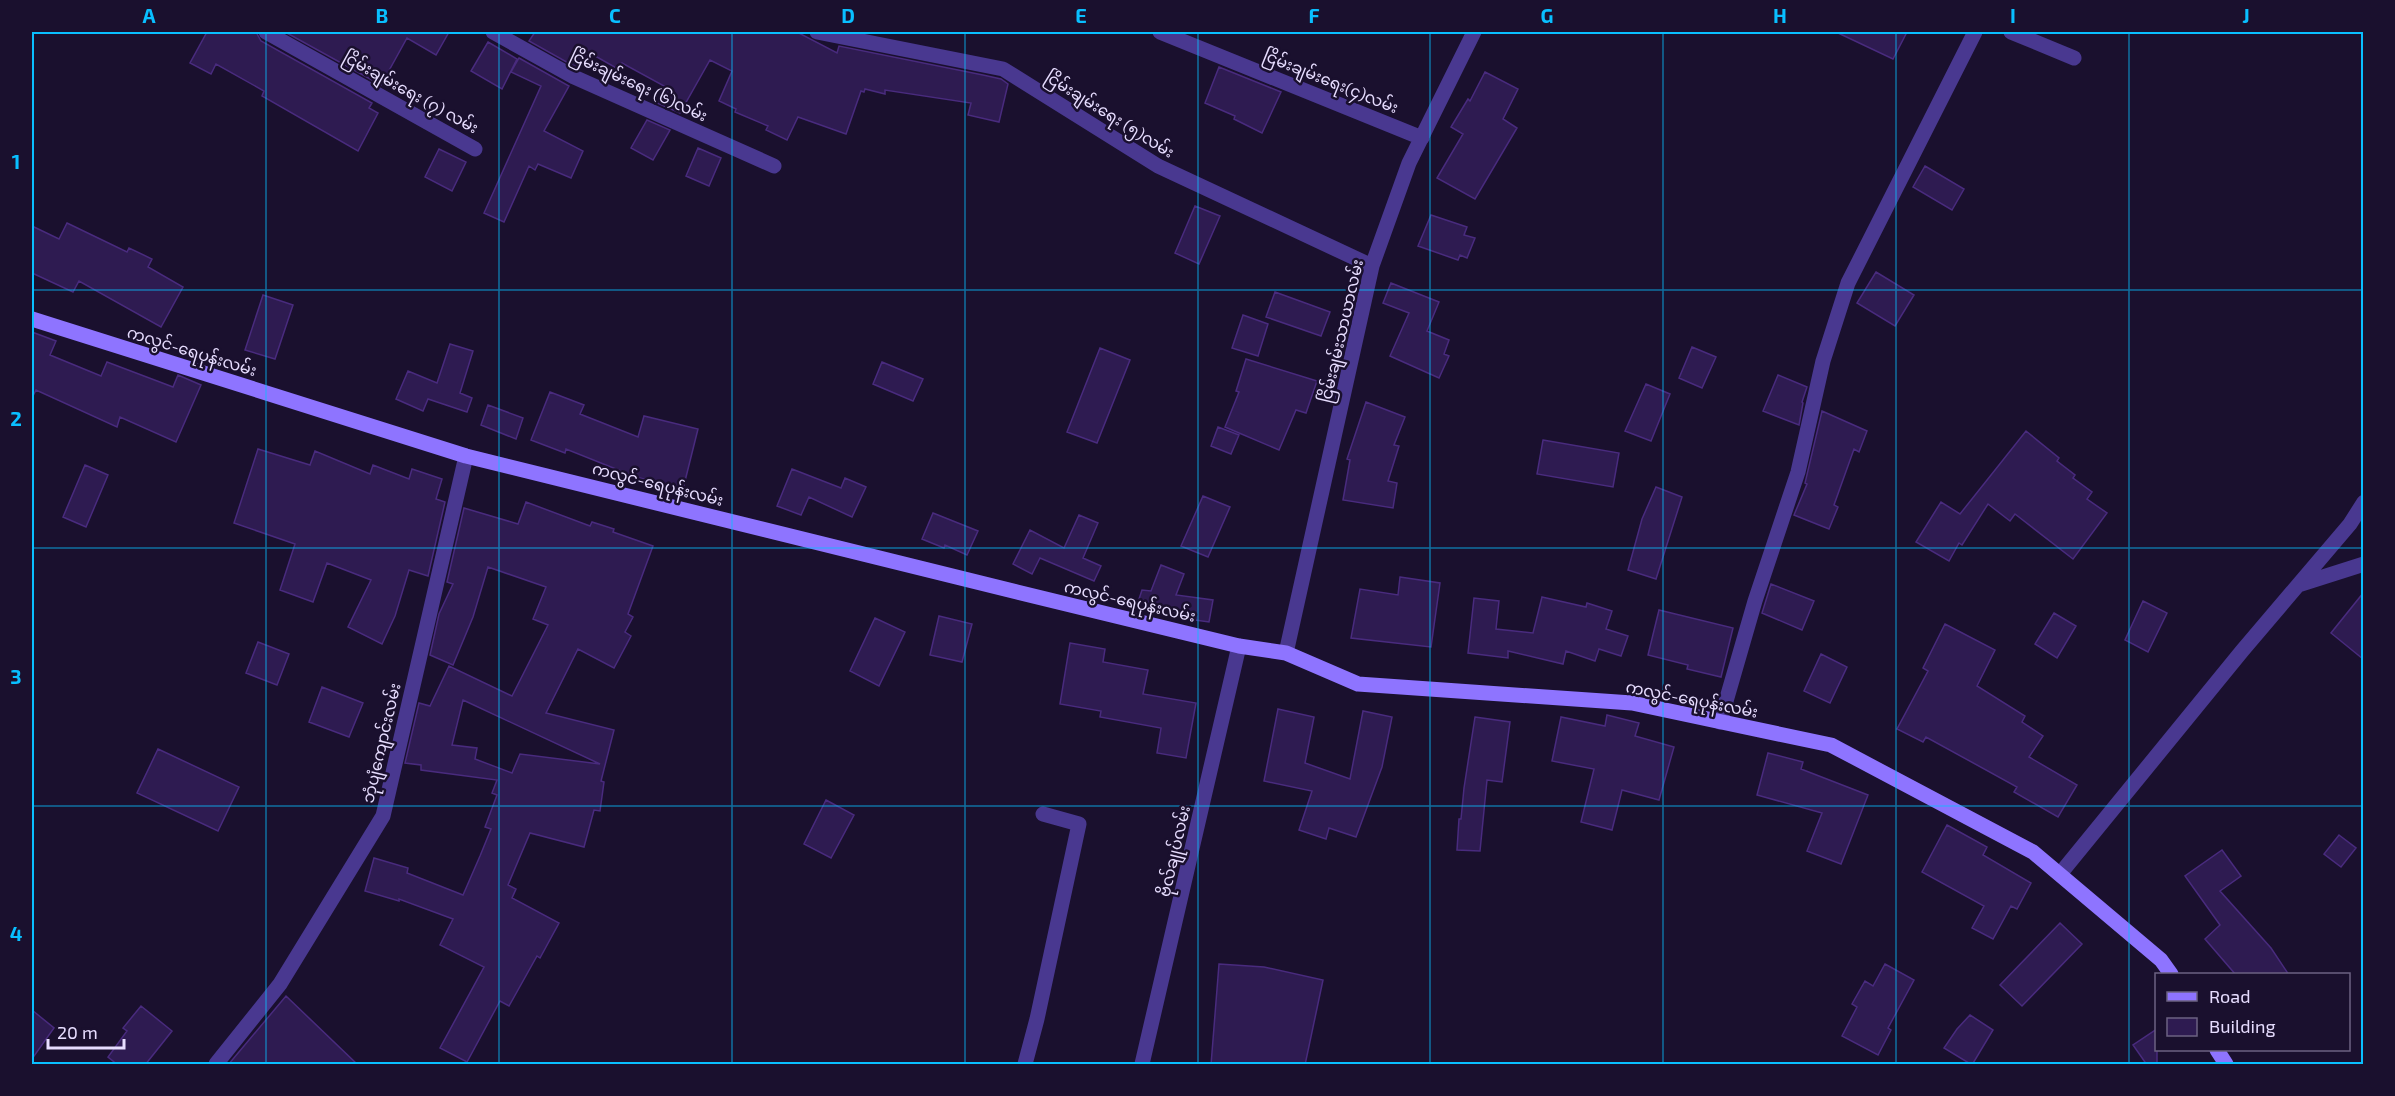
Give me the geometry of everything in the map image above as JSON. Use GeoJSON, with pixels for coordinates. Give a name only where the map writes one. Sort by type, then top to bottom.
{"type":"FeatureCollection","features":[{"type":"Feature","properties":{"kind":"street","name":"ငြိမ်းချမ်းရေး (၇) လမ်း"},"geometry":{"type":"LineString","coordinates":[[266,32],[475,149]]}},
{"type":"Feature","properties":{"kind":"street","name":"ငြိမ်းချမ်းရေး (၆)လမ်း"},"geometry":{"type":"LineString","coordinates":[[492,32],[574,77],[774,166]]}},
{"type":"Feature","properties":{"kind":"street","name":"ငြိမ်းချမ်းရေး (၅)လမ်း"},"geometry":{"type":"LineString","coordinates":[[817,32],[1004,69],[1158,166],[1372,266]]}},
{"type":"Feature","properties":{"kind":"street","name":"ငြိမ်းချမ်းရေး(၄)လမ်း"},"geometry":{"type":"LineString","coordinates":[[1160,32],[1422,138]]}},
{"type":"Feature","properties":{"kind":"street","name":"ငြိမ်းချမ်းသာယာလမ်း"},"geometry":{"type":"LineString","coordinates":[[1286,653],[1372,266],[1409,163],[1474,32]]}},
{"type":"Feature","properties":{"kind":"street"},"geometry":{"type":"LineString","coordinates":[[1720,722],[1755,601],[1798,472],[1823,361],[1848,283],[1976,32]]}},
{"type":"Feature","properties":{"kind":"street"},"geometry":{"type":"LineString","coordinates":[[2011,32],[2074,58]]}},
{"type":"Feature","properties":{"kind":"street","name":"ကလွင်-ရေပုန်းလမ်း"},"geometry":{"type":"LineString","coordinates":[[32,319],[466,456],[1239,646],[1286,653],[1358,684],[1632,703],[1831,745],[2033,852],[2161,960],[2170,973]]}},
{"type":"Feature","properties":{"kind":"street","name":"ဘုံပျံကျောင်းလမ်း"},"geometry":{"type":"LineString","coordinates":[[216,1065],[280,984],[383,816],[466,456]]}},
{"type":"Feature","properties":{"kind":"street"},"geometry":{"type":"LineString","coordinates":[[2060,874],[2350,524],[2364,502]]}},
{"type":"Feature","properties":{"kind":"street"},"geometry":{"type":"LineString","coordinates":[[2298,585],[2364,564]]}},
{"type":"Feature","properties":{"kind":"street","name":"ဗိုလ်ချုပ်လမ်း"},"geometry":{"type":"LineString","coordinates":[[1142,1065],[1239,646]]}},
{"type":"Feature","properties":{"kind":"street"},"geometry":{"type":"LineString","coordinates":[[1025,1065],[1040,1008],[1079,824],[1043,814]]}},
{"type":"Feature","properties":{"kind":"street"},"geometry":{"type":"LineString","coordinates":[[2218,1051],[2226,1065]]}},
{"type":"Feature","properties":{"kind":"building"},"geometry":{"type":"Polygon","coordinates":[[[207,32],[256,32],[261,41],[372,103],[369,108],[378,113],[358,151],[262,96],[264,91],[216,64],[211,74],[190,63],[207,32]]]}},
{"type":"Feature","properties":{"kind":"building"},"geometry":{"type":"Polygon","coordinates":[[[285,32],[449,32],[436,55],[407,38],[381,85],[285,32]]]}},
{"type":"Feature","properties":{"kind":"building"},"geometry":{"type":"Polygon","coordinates":[[[535,32],[797,32],[837,53],[839,46],[1001,79],[1008,84],[999,122],[968,115],[971,103],[885,90],[885,94],[865,89],[864,92],[861,91],[846,134],[798,117],[787,140],[766,130],[768,126],[735,112],[736,109],[719,101],[732,71],[710,60],[680,113],[657,103],[666,87],[622,63],[618,69],[590,53],[579,69],[529,41],[535,32]]]}},
{"type":"Feature","properties":{"kind":"building"},"geometry":{"type":"Polygon","coordinates":[[[1836,32],[1907,32],[1893,59],[1836,32]]]}},
{"type":"Feature","properties":{"kind":"building"},"geometry":{"type":"Polygon","coordinates":[[[488,42],[517,59],[502,89],[471,71],[488,42]]]}},
{"type":"Feature","properties":{"kind":"building"},"geometry":{"type":"Polygon","coordinates":[[[519,58],[569,86],[544,131],[583,151],[571,178],[538,164],[535,170],[529,166],[504,222],[484,213],[541,86],[511,72],[519,58]]]}},
{"type":"Feature","properties":{"kind":"building"},"geometry":{"type":"Polygon","coordinates":[[[1219,67],[1281,92],[1262,133],[1234,119],[1235,116],[1205,103],[1219,67]]]}},
{"type":"Feature","properties":{"kind":"building"},"geometry":{"type":"Polygon","coordinates":[[[1485,72],[1518,89],[1503,119],[1517,128],[1475,199],[1437,178],[1463,134],[1451,127],[1468,99],[1470,101],[1485,72]]]}},
{"type":"Feature","properties":{"kind":"building"},"geometry":{"type":"Polygon","coordinates":[[[647,120],[670,130],[653,160],[631,148],[647,120]]]}},
{"type":"Feature","properties":{"kind":"building"},"geometry":{"type":"Polygon","coordinates":[[[698,148],[721,158],[709,186],[686,176],[698,148]]]}},
{"type":"Feature","properties":{"kind":"building"},"geometry":{"type":"Polygon","coordinates":[[[439,149],[466,162],[452,191],[425,177],[439,149]]]}},
{"type":"Feature","properties":{"kind":"building"},"geometry":{"type":"Polygon","coordinates":[[[1925,166],[1964,189],[1952,210],[1913,187],[1925,166]]]}},
{"type":"Feature","properties":{"kind":"building"},"geometry":{"type":"Polygon","coordinates":[[[1195,206],[1220,216],[1199,264],[1175,253],[1195,206]]]}},
{"type":"Feature","properties":{"kind":"building"},"geometry":{"type":"Polygon","coordinates":[[[1431,215],[1467,227],[1464,235],[1475,238],[1467,258],[1460,255],[1458,260],[1418,246],[1431,215]]]}},
{"type":"Feature","properties":{"kind":"building"},"geometry":{"type":"Polygon","coordinates":[[[67,223],[127,252],[129,248],[152,259],[148,267],[183,287],[161,327],[79,281],[73,292],[32,273],[32,226],[59,239],[67,223]]]}},
{"type":"Feature","properties":{"kind":"building"},"geometry":{"type":"Polygon","coordinates":[[[1876,272],[1914,295],[1895,326],[1857,303],[1876,272]]]}},
{"type":"Feature","properties":{"kind":"building"},"geometry":{"type":"Polygon","coordinates":[[[1391,283],[1439,302],[1427,331],[1449,340],[1444,354],[1449,356],[1439,378],[1390,356],[1409,313],[1383,303],[1391,283]]]}},
{"type":"Feature","properties":{"kind":"building"},"geometry":{"type":"Polygon","coordinates":[[[1275,292],[1330,312],[1321,336],[1266,317],[1275,292]]]}},
{"type":"Feature","properties":{"kind":"building"},"geometry":{"type":"Polygon","coordinates":[[[263,295],[293,305],[275,359],[245,350],[263,295]]]}},
{"type":"Feature","properties":{"kind":"building"},"geometry":{"type":"Polygon","coordinates":[[[1243,315],[1268,324],[1258,356],[1232,348],[1243,315]]]}},
{"type":"Feature","properties":{"kind":"building"},"geometry":{"type":"Polygon","coordinates":[[[32,332],[56,341],[50,355],[101,376],[107,362],[173,387],[178,375],[201,385],[176,442],[120,417],[117,427],[36,390],[32,398],[32,332]]]}},
{"type":"Feature","properties":{"kind":"building"},"geometry":{"type":"Polygon","coordinates":[[[450,344],[473,351],[460,393],[472,398],[467,412],[428,399],[423,411],[396,399],[408,371],[437,383],[450,344]]]}},
{"type":"Feature","properties":{"kind":"building"},"geometry":{"type":"Polygon","coordinates":[[[1692,347],[1716,357],[1702,388],[1679,378],[1692,347]]]}},
{"type":"Feature","properties":{"kind":"building"},"geometry":{"type":"Polygon","coordinates":[[[1100,348],[1130,360],[1097,443],[1067,432],[1100,348]]]}},
{"type":"Feature","properties":{"kind":"building"},"geometry":{"type":"Polygon","coordinates":[[[1246,359],[1317,381],[1306,413],[1296,410],[1279,450],[1225,427],[1239,392],[1236,391],[1246,359]]]}},
{"type":"Feature","properties":{"kind":"building"},"geometry":{"type":"Polygon","coordinates":[[[882,362],[923,379],[913,401],[873,384],[882,362]]]}},
{"type":"Feature","properties":{"kind":"building"},"geometry":{"type":"Polygon","coordinates":[[[1778,375],[1807,387],[1802,402],[1799,425],[1763,411],[1778,375]]]}},
{"type":"Feature","properties":{"kind":"building"},"geometry":{"type":"Polygon","coordinates":[[[1646,384],[1670,394],[1651,441],[1625,431],[1646,384]]]}},
{"type":"Feature","properties":{"kind":"building"},"geometry":{"type":"Polygon","coordinates":[[[550,392],[584,405],[580,414],[638,437],[644,416],[698,429],[683,489],[636,477],[566,449],[565,453],[531,440],[550,392]]]}},
{"type":"Feature","properties":{"kind":"building"},"geometry":{"type":"Polygon","coordinates":[[[1366,402],[1405,417],[1394,445],[1399,446],[1388,481],[1397,483],[1393,508],[1343,500],[1350,460],[1347,459],[1366,402]]]}},
{"type":"Feature","properties":{"kind":"building"},"geometry":{"type":"Polygon","coordinates":[[[488,405],[523,418],[516,439],[481,425],[488,405]]]}},
{"type":"Feature","properties":{"kind":"building"},"geometry":{"type":"Polygon","coordinates":[[[1822,411],[1867,431],[1859,452],[1854,449],[1834,505],[1838,507],[1829,529],[1794,515],[1807,484],[1805,483],[1822,411]]]}},
{"type":"Feature","properties":{"kind":"building"},"geometry":{"type":"Polygon","coordinates":[[[1218,427],[1239,435],[1231,454],[1211,446],[1218,427]]]}},
{"type":"Feature","properties":{"kind":"building"},"geometry":{"type":"Polygon","coordinates":[[[2026,431],[2059,458],[2057,461],[2075,475],[2073,478],[2092,492],[2087,499],[2107,513],[2073,559],[2015,514],[2010,521],[1988,504],[1962,545],[1959,543],[1949,561],[1916,542],[1941,502],[1960,514],[2026,431]]]}},
{"type":"Feature","properties":{"kind":"building"},"geometry":{"type":"Polygon","coordinates":[[[1543,440],[1619,453],[1613,487],[1537,474],[1543,440]]]}},
{"type":"Feature","properties":{"kind":"building"},"geometry":{"type":"Polygon","coordinates":[[[258,449],[310,465],[315,451],[370,474],[373,465],[409,479],[412,469],[442,479],[436,499],[445,502],[428,576],[409,570],[395,616],[382,644],[348,627],[371,580],[327,563],[313,602],[280,590],[295,544],[234,523],[258,449]]]}},
{"type":"Feature","properties":{"kind":"building"},"geometry":{"type":"Polygon","coordinates":[[[85,465],[108,475],[86,527],[63,517],[85,465]]]}},
{"type":"Feature","properties":{"kind":"building"},"geometry":{"type":"Polygon","coordinates":[[[792,469],[841,488],[845,478],[866,487],[852,517],[809,497],[801,515],[777,506],[792,469]]]}},
{"type":"Feature","properties":{"kind":"building"},"geometry":{"type":"Polygon","coordinates":[[[1656,487],[1682,497],[1656,579],[1628,570],[1642,519],[1656,487]]]}},
{"type":"Feature","properties":{"kind":"building"},"geometry":{"type":"Polygon","coordinates":[[[1203,496],[1230,507],[1208,557],[1181,546],[1203,496]]]}},
{"type":"Feature","properties":{"kind":"building"},"geometry":{"type":"Polygon","coordinates":[[[526,502],[590,526],[592,522],[614,529],[613,532],[653,546],[628,614],[633,617],[625,632],[631,636],[614,668],[578,649],[546,713],[614,730],[601,781],[604,782],[600,811],[594,810],[584,847],[530,833],[508,885],[516,889],[512,898],[559,923],[540,958],[537,956],[509,1006],[500,1001],[467,1062],[440,1048],[484,967],[440,945],[453,919],[399,899],[399,901],[365,891],[374,858],[408,868],[407,873],[463,895],[480,856],[491,829],[485,827],[497,795],[492,793],[497,780],[421,770],[421,765],[405,763],[419,703],[430,706],[449,666],[512,696],[548,625],[533,619],[546,587],[488,567],[473,617],[453,665],[430,655],[439,614],[453,584],[447,582],[464,508],[518,524],[526,502]],[[463,700],[452,745],[477,748],[475,759],[512,773],[520,754],[600,764],[463,700]]]}},
{"type":"Feature","properties":{"kind":"building"},"geometry":{"type":"Polygon","coordinates":[[[933,513],[978,531],[967,555],[945,545],[944,548],[922,539],[933,513]]]}},
{"type":"Feature","properties":{"kind":"building"},"geometry":{"type":"Polygon","coordinates":[[[1079,515],[1098,523],[1083,558],[1101,566],[1094,581],[1040,558],[1032,574],[1013,564],[1030,530],[1064,548],[1079,515]]]}},
{"type":"Feature","properties":{"kind":"building"},"geometry":{"type":"Polygon","coordinates":[[[1161,565],[1184,574],[1176,595],[1213,600],[1209,622],[1188,619],[1188,617],[1139,599],[1142,590],[1151,591],[1161,565]]]}},
{"type":"Feature","properties":{"kind":"building"},"geometry":{"type":"Polygon","coordinates":[[[1400,577],[1440,583],[1431,647],[1351,638],[1360,589],[1398,595],[1400,577]]]}},
{"type":"Feature","properties":{"kind":"building"},"geometry":{"type":"Polygon","coordinates":[[[1771,584],[1814,601],[1802,630],[1762,613],[1771,584]]]}},
{"type":"Feature","properties":{"kind":"building"},"geometry":{"type":"Polygon","coordinates":[[[2364,592],[2364,616],[2363,659],[2331,633],[2364,592]]]}},
{"type":"Feature","properties":{"kind":"building"},"geometry":{"type":"Polygon","coordinates":[[[1542,597],[1586,607],[1587,603],[1612,611],[1606,629],[1628,636],[1621,656],[1599,649],[1595,661],[1566,651],[1563,664],[1508,651],[1508,658],[1468,653],[1474,598],[1499,601],[1496,629],[1533,633],[1542,597]]]}},
{"type":"Feature","properties":{"kind":"building"},"geometry":{"type":"Polygon","coordinates":[[[2143,601],[2167,613],[2148,652],[2125,640],[2143,601]]]}},
{"type":"Feature","properties":{"kind":"building"},"geometry":{"type":"Polygon","coordinates":[[[1659,610],[1733,628],[1721,677],[1687,669],[1688,665],[1648,655],[1659,610]]]}},
{"type":"Feature","properties":{"kind":"building"},"geometry":{"type":"Polygon","coordinates":[[[2054,613],[2076,626],[2057,658],[2035,644],[2054,613]]]}},
{"type":"Feature","properties":{"kind":"building"},"geometry":{"type":"Polygon","coordinates":[[[939,616],[972,624],[962,662],[930,655],[939,616]]]}},
{"type":"Feature","properties":{"kind":"building"},"geometry":{"type":"Polygon","coordinates":[[[875,618],[905,632],[879,686],[850,671],[875,618]]]}},
{"type":"Feature","properties":{"kind":"building"},"geometry":{"type":"Polygon","coordinates":[[[1945,624],[1995,650],[1977,686],[2025,716],[2022,722],[2043,736],[2029,757],[2077,785],[2058,817],[2014,792],[2017,787],[1926,737],[1923,742],[1897,729],[1928,671],[1923,668],[1945,624]]]}},
{"type":"Feature","properties":{"kind":"building"},"geometry":{"type":"Polygon","coordinates":[[[258,642],[289,654],[277,685],[246,673],[258,642]]]}},
{"type":"Feature","properties":{"kind":"building"},"geometry":{"type":"Polygon","coordinates":[[[1070,643],[1105,649],[1103,662],[1148,670],[1143,694],[1196,703],[1186,758],[1157,753],[1161,728],[1100,717],[1101,711],[1060,704],[1070,643]]]}},
{"type":"Feature","properties":{"kind":"building"},"geometry":{"type":"Polygon","coordinates":[[[1821,654],[1847,667],[1830,703],[1804,691],[1821,654]]]}},
{"type":"Feature","properties":{"kind":"building"},"geometry":{"type":"Polygon","coordinates":[[[322,687],[363,703],[349,737],[309,722],[322,687]]]}},
{"type":"Feature","properties":{"kind":"building"},"geometry":{"type":"Polygon","coordinates":[[[1278,709],[1314,717],[1305,763],[1350,779],[1363,711],[1392,717],[1382,767],[1356,837],[1329,828],[1326,839],[1299,830],[1312,791],[1264,781],[1278,709]]]}},
{"type":"Feature","properties":{"kind":"building"},"geometry":{"type":"Polygon","coordinates":[[[1607,715],[1639,723],[1635,736],[1674,747],[1659,800],[1622,790],[1612,830],[1581,822],[1594,769],[1552,761],[1561,717],[1605,726],[1607,715]]]}},
{"type":"Feature","properties":{"kind":"building"},"geometry":{"type":"Polygon","coordinates":[[[1475,717],[1510,722],[1502,782],[1487,780],[1480,851],[1457,850],[1459,819],[1461,819],[1475,717]]]}},
{"type":"Feature","properties":{"kind":"building"},"geometry":{"type":"Polygon","coordinates":[[[158,749],[239,787],[218,831],[137,793],[158,749]]]}},
{"type":"Feature","properties":{"kind":"building"},"geometry":{"type":"Polygon","coordinates":[[[1768,753],[1803,762],[1801,769],[1868,795],[1841,864],[1807,851],[1822,813],[1757,795],[1768,753]]]}},
{"type":"Feature","properties":{"kind":"building"},"geometry":{"type":"Polygon","coordinates":[[[826,800],[854,815],[831,858],[804,844],[826,800]]]}},
{"type":"Feature","properties":{"kind":"building"},"geometry":{"type":"Polygon","coordinates":[[[1947,825],[1987,847],[1983,855],[2031,883],[2017,909],[2011,906],[1993,939],[1972,928],[1984,906],[1922,872],[1947,825]]]}},
{"type":"Feature","properties":{"kind":"building"},"geometry":{"type":"Polygon","coordinates":[[[2339,835],[2356,848],[2341,867],[2324,854],[2339,835]]]}},
{"type":"Feature","properties":{"kind":"building"},"geometry":{"type":"Polygon","coordinates":[[[2222,850],[2241,876],[2220,891],[2271,948],[2288,973],[2234,973],[2205,939],[2220,925],[2185,876],[2222,850]]]}},
{"type":"Feature","properties":{"kind":"building"},"geometry":{"type":"Polygon","coordinates":[[[2060,923],[2082,944],[2022,1006],[2000,985],[2060,923]]]}},
{"type":"Feature","properties":{"kind":"building"},"geometry":{"type":"Polygon","coordinates":[[[1219,964],[1264,967],[1323,980],[1305,1065],[1211,1065],[1219,964]]]}},
{"type":"Feature","properties":{"kind":"building"},"geometry":{"type":"Polygon","coordinates":[[[1885,964],[1914,980],[1888,1028],[1891,1030],[1878,1055],[1842,1036],[1857,1007],[1852,1004],[1865,981],[1873,986],[1885,964]]]}},
{"type":"Feature","properties":{"kind":"building"},"geometry":{"type":"Polygon","coordinates":[[[286,996],[358,1065],[228,1065],[286,996]]]}},
{"type":"Feature","properties":{"kind":"building"},"geometry":{"type":"Polygon","coordinates":[[[141,1006],[172,1031],[145,1065],[118,1065],[108,1057],[127,1031],[123,1028],[141,1006]]]}},
{"type":"Feature","properties":{"kind":"building"},"geometry":{"type":"Polygon","coordinates":[[[32,1010],[54,1028],[32,1059],[32,1010]]]}},
{"type":"Feature","properties":{"kind":"building"},"geometry":{"type":"Polygon","coordinates":[[[1970,1015],[1993,1030],[1972,1065],[1944,1048],[1970,1015]]]}},
{"type":"Feature","properties":{"kind":"building"},"geometry":{"type":"Polygon","coordinates":[[[2155,1030],[2157,1065],[2147,1065],[2133,1045],[2155,1030]]]}}]}
